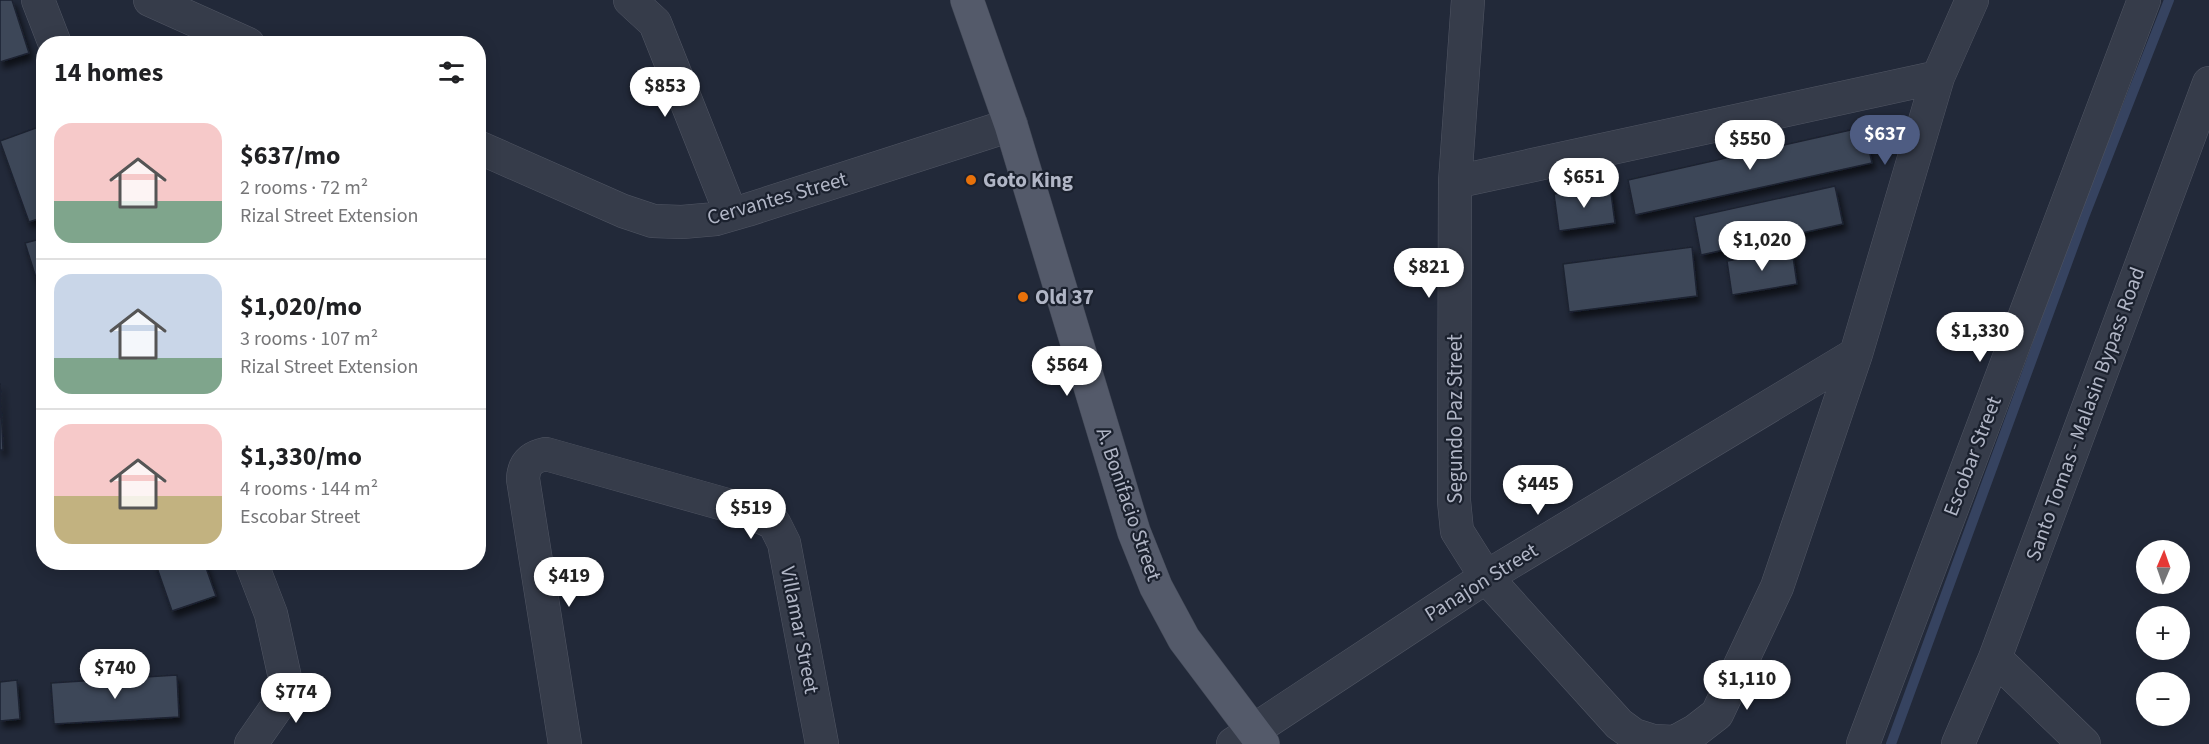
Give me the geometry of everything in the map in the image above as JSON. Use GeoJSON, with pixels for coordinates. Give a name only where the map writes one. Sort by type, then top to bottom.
{"type":"FeatureCollection","features":[{"type":"Feature","properties":{"kind":"main road","name":"A. Bonifacio Street"},"geometry":{"type":"LineString","coordinates":[[967,0],[1011,125],[1134,532],[1156,586],[1184,639],[1250,740]]}},
{"type":"Feature","properties":{"kind":"street"},"geometry":{"type":"LineString","coordinates":[[38,0],[52,36]]}},
{"type":"Feature","properties":{"kind":"street"},"geometry":{"type":"LineString","coordinates":[[150,0],[230,36]]}},
{"type":"Feature","properties":{"kind":"street"},"geometry":{"type":"LineString","coordinates":[[630,0],[655,23],[731,214]]}},
{"type":"Feature","properties":{"kind":"street","name":"Segundo Paz Street"},"geometry":{"type":"LineString","coordinates":[[1468,0],[1455,182],[1454,501],[1457,531],[1486,577],[1619,724],[1634,735],[1653,741],[1675,742],[1695,731],[1717,714],[1777,587],[1856,354],[1938,77],[1972,0]]}},
{"type":"Feature","properties":{"kind":"street","name":"Escobar Street"},"geometry":{"type":"LineString","coordinates":[[1863,744],[2144,0]]}},
{"type":"Feature","properties":{"kind":"street"},"geometry":{"type":"LineString","coordinates":[[1455,182],[1938,77]]}},
{"type":"Feature","properties":{"kind":"street","name":"Santo Tomas - Malasin Bypass Road"},"geometry":{"type":"LineString","coordinates":[[1958,744],[1995,658],[2209,83]]}},
{"type":"Feature","properties":{"kind":"street","name":"Cervantes Street"},"geometry":{"type":"LineString","coordinates":[[486,151],[623,211],[653,221],[682,222],[716,219],[1011,125]]}},
{"type":"Feature","properties":{"kind":"street","name":"Panajon Street"},"geometry":{"type":"LineString","coordinates":[[1250,740],[1486,577],[1856,354]]}},
{"type":"Feature","properties":{"kind":"street","name":"Villamar Street"},"geometry":{"type":"LineString","coordinates":[[565,744],[522,479],[528,461],[546,454],[745,510],[774,524],[784,543],[822,744]]}},
{"type":"Feature","properties":{"kind":"street"},"geometry":{"type":"LineString","coordinates":[[251,744],[276,708],[285,678],[271,614],[254,570]]}},
{"type":"Feature","properties":{"kind":"street"},"geometry":{"type":"LineString","coordinates":[[1995,658],[2084,744]]}},
{"type":"Feature","properties":{"kind":"building"},"geometry":{"type":"Polygon","coordinates":[[[0,0],[12,0],[29,53],[0,62],[0,0]]]}},
{"type":"Feature","properties":{"kind":"building"},"geometry":{"type":"Polygon","coordinates":[[[1864,127],[1872,163],[1635,215],[1628,180],[1864,127]]]}},
{"type":"Feature","properties":{"kind":"building"},"geometry":{"type":"Polygon","coordinates":[[[36,128],[36,220],[29,222],[0,141],[36,128]]]}},
{"type":"Feature","properties":{"kind":"building"},"geometry":{"type":"Polygon","coordinates":[[[1610,186],[1615,223],[1559,231],[1554,194],[1610,186]]]}},
{"type":"Feature","properties":{"kind":"building"},"geometry":{"type":"Polygon","coordinates":[[[1835,186],[1843,224],[1701,255],[1694,217],[1835,186]]]}},
{"type":"Feature","properties":{"kind":"building"},"geometry":{"type":"Polygon","coordinates":[[[36,240],[36,278],[25,243],[36,240]]]}},
{"type":"Feature","properties":{"kind":"building"},"geometry":{"type":"Polygon","coordinates":[[[1692,247],[1697,296],[1569,312],[1563,264],[1692,247]]]}},
{"type":"Feature","properties":{"kind":"building"},"geometry":{"type":"Polygon","coordinates":[[[1792,250],[1797,284],[1732,295],[1727,261],[1792,250]]]}},
{"type":"Feature","properties":{"kind":"building"},"geometry":{"type":"Polygon","coordinates":[[[0,383],[3,450],[0,450],[0,383]]]}},
{"type":"Feature","properties":{"kind":"building"},"geometry":{"type":"Polygon","coordinates":[[[158,570],[207,570],[216,596],[172,611],[158,570]]]}},
{"type":"Feature","properties":{"kind":"building"},"geometry":{"type":"Polygon","coordinates":[[[177,675],[179,717],[54,724],[51,683],[177,675]]]}},
{"type":"Feature","properties":{"kind":"building"},"geometry":{"type":"Polygon","coordinates":[[[17,680],[20,719],[0,721],[0,682],[17,680]]]}},
{"type":"Feature","properties":{"kind":"waterway"},"geometry":{"type":"LineString","coordinates":[[1891,744],[2084,217],[2169,0]]}},
{"type":"Feature","properties":{"kind":"place","name":"Goto King"},"geometry":{"type":"Point","coordinates":[971,180]}},
{"type":"Feature","properties":{"kind":"place","name":"Old 37"},"geometry":{"type":"Point","coordinates":[1023,297]}}]}
